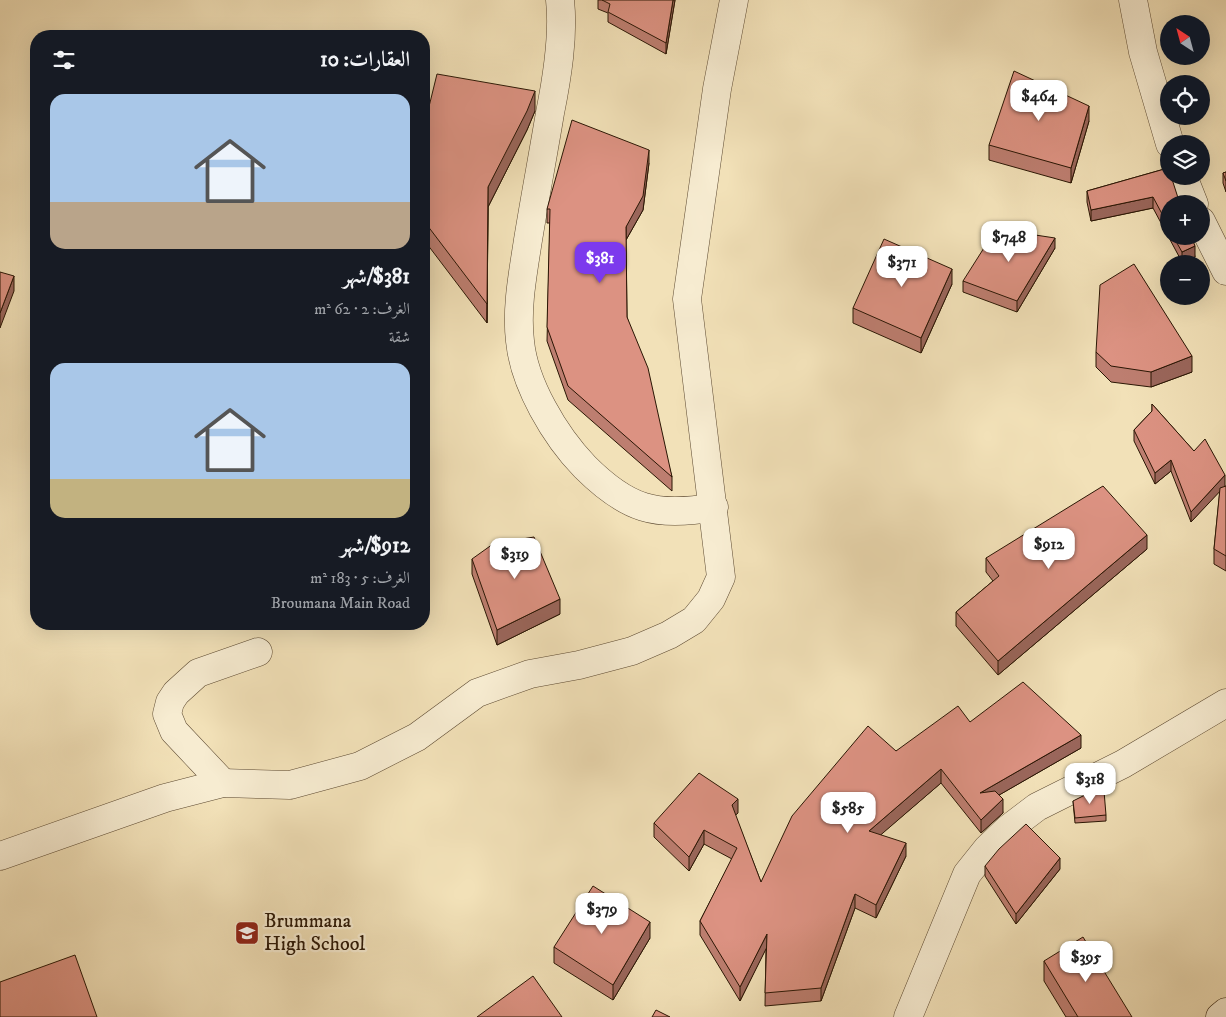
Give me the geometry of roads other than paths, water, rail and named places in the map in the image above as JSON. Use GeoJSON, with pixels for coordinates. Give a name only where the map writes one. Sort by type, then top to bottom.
{"type":"FeatureCollection","features":[{"type":"Feature","properties":{"kind":"street"},"geometry":{"type":"LineString","coordinates":[[560,0],[558,72],[521,287],[520,341],[529,381],[569,450],[600,482],[642,508],[684,513],[714,507]]}},
{"type":"Feature","properties":{"kind":"street"},"geometry":{"type":"LineString","coordinates":[[0,856],[165,798],[223,783],[290,785],[360,766],[417,737],[477,693],[530,674],[580,665],[632,651],[669,635],[694,620],[711,599],[721,577],[714,507],[693,359],[687,299],[714,108],[734,0]]}},
{"type":"Feature","properties":{"kind":"street"},"geometry":{"type":"LineString","coordinates":[[1133,0],[1143,52],[1167,135]]}},
{"type":"Feature","properties":{"kind":"street"},"geometry":{"type":"LineString","coordinates":[[1210,239],[1226,271]]}},
{"type":"Feature","properties":{"kind":"street"},"geometry":{"type":"LineString","coordinates":[[223,783],[174,731],[167,714],[170,702],[176,693],[198,673],[258,652]]}},
{"type":"Feature","properties":{"kind":"street"},"geometry":{"type":"LineString","coordinates":[[908,1017],[967,874],[1008,828],[1037,807],[1123,764],[1226,703]]}},
{"type":"Feature","properties":{"kind":"street"},"geometry":{"type":"LineString","coordinates":[[1220,1017],[1226,1012]]}},
{"type":"Feature","properties":{"kind":"place","name":"Brummana High School"},"geometry":{"type":"Point","coordinates":[247,933]}}]}
